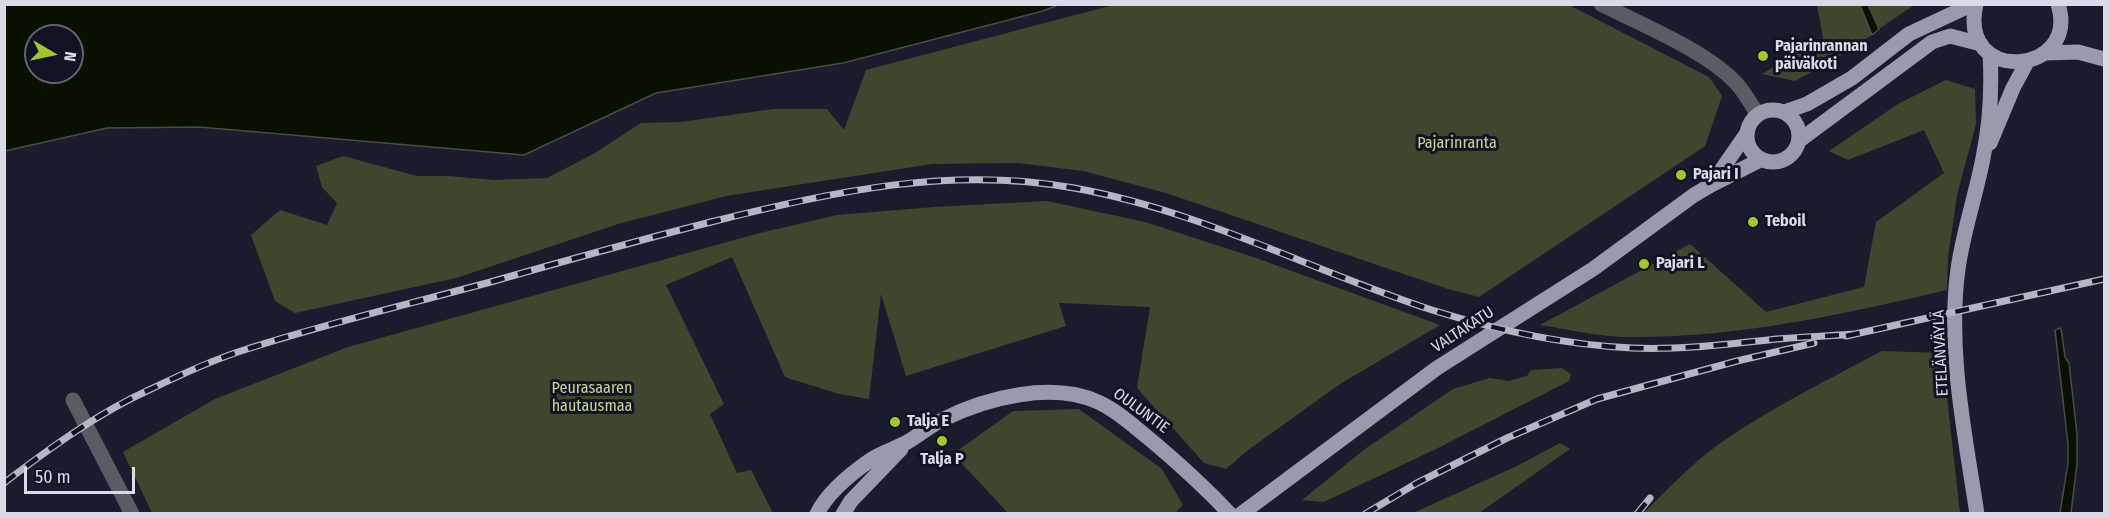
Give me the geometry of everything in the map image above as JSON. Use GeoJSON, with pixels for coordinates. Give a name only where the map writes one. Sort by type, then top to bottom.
{"type":"FeatureCollection","features":[{"type":"Feature","properties":{"kind":"main road"},"geometry":{"type":"LineString","coordinates":[[1784,112],[1793,119],[1798,129],[1800,140],[1797,148],[1784,160],[1776,163],[1761,160],[1750,148],[1747,133],[1758,114],[1771,110],[1784,112],[1807,104],[1852,78],[1910,34],[1975,4]]}},
{"type":"Feature","properties":{"kind":"main road","name":"ETELÄNVÄYLÄ"},"geometry":{"type":"LineString","coordinates":[[1975,4],[1973,17],[1975,31],[1985,49],[1992,83],[1984,157],[1958,268],[1954,321],[1960,392],[1977,513]]}},
{"type":"Feature","properties":{"kind":"main road"},"geometry":{"type":"LineString","coordinates":[[1800,140],[1932,42],[1950,36],[1985,49],[2002,61],[2014,63],[2027,62],[2045,53],[2054,43],[2060,30],[2061,7]]}},
{"type":"Feature","properties":{"kind":"main road"},"geometry":{"type":"LineString","coordinates":[[2060,30],[2078,52]]}},
{"type":"Feature","properties":{"kind":"main road"},"geometry":{"type":"LineString","coordinates":[[2045,53],[2078,52],[2104,59]]}},
{"type":"Feature","properties":{"kind":"main road","name":"ETELÄNVÄYLÄ"},"geometry":{"type":"LineString","coordinates":[[1984,157],[2013,88],[2027,62]]}},
{"type":"Feature","properties":{"kind":"main road","name":"VALTAKATU"},"geometry":{"type":"LineString","coordinates":[[1711,185],[1747,133]]}},
{"type":"Feature","properties":{"kind":"main road","name":"VALTAKATU"},"geometry":{"type":"LineString","coordinates":[[1241,513],[1437,368],[1593,268],[1711,185],[1761,160]]}},
{"type":"Feature","properties":{"kind":"main road","name":"OULUNTIE"},"geometry":{"type":"LineString","coordinates":[[817,513],[845,482],[873,459],[943,420],[982,404],[1044,391],[1073,394],[1096,401],[1119,414],[1188,470],[1230,513]]}},
{"type":"Feature","properties":{"kind":"main road","name":"OULUNTIE"},"geometry":{"type":"LineString","coordinates":[[843,513],[851,501],[909,441]]}},
{"type":"Feature","properties":{"kind":"street"},"geometry":{"type":"LineString","coordinates":[[1601,4],[1700,54],[1725,72],[1758,114]]}},
{"type":"Feature","properties":{"kind":"street"},"geometry":{"type":"LineString","coordinates":[[73,400],[132,513]]}},
{"type":"Feature","properties":{"kind":"green space","name":"Pajarinranta"},"geometry":{"type":"Polygon","coordinates":[[[1117,4],[1569,5],[1709,77],[1722,96],[1705,146],[1479,297],[1448,289],[1166,193],[1083,171],[1018,163],[932,164],[726,196],[618,224],[456,278],[295,313],[275,301],[251,235],[280,210],[327,225],[337,203],[322,187],[316,166],[343,156],[417,176],[494,180],[547,178],[595,153],[641,123],[681,122],[773,109],[827,109],[844,130],[866,70],[1117,4]]]}},
{"type":"Feature","properties":{"kind":"green space"},"geometry":{"type":"Polygon","coordinates":[[[1817,5],[1860,5],[1872,35],[1795,81],[1762,74],[1823,38],[1817,5]]]}},
{"type":"Feature","properties":{"kind":"green space"},"geometry":{"type":"Polygon","coordinates":[[[1868,5],[1914,5],[1879,29],[1868,5]]]}},
{"type":"Feature","properties":{"kind":"green space"},"geometry":{"type":"Polygon","coordinates":[[[1946,80],[1975,89],[1976,124],[1957,195],[1948,257],[1947,290],[1786,324],[1704,334],[1622,337],[1540,325],[1690,244],[1766,312],[1864,287],[1876,222],[1944,173],[1924,130],[1848,160],[1829,151],[1898,104],[1946,80]]]}},
{"type":"Feature","properties":{"kind":"green space","name":"Peurasaaren hautausmaa"},"geometry":{"type":"Polygon","coordinates":[[[1047,201],[1145,222],[1256,258],[1440,325],[1340,384],[1248,450],[1226,469],[1204,463],[1137,388],[1150,307],[1059,303],[1066,326],[906,376],[881,294],[869,399],[839,394],[785,377],[732,257],[666,285],[724,404],[710,414],[737,473],[751,470],[773,513],[152,513],[123,452],[215,399],[348,347],[756,234],[837,215],[1047,201]]]}},
{"type":"Feature","properties":{"kind":"green space"},"geometry":{"type":"Polygon","coordinates":[[[1882,351],[1942,353],[1960,513],[1644,513],[1691,467],[1741,429],[1780,405],[1882,351]]]}},
{"type":"Feature","properties":{"kind":"green space"},"geometry":{"type":"Polygon","coordinates":[[[1562,368],[1571,374],[1569,381],[1438,448],[1324,502],[1302,500],[1365,449],[1453,389],[1490,378],[1508,381],[1527,376],[1531,370],[1562,368]]]}},
{"type":"Feature","properties":{"kind":"green space"},"geometry":{"type":"Polygon","coordinates":[[[1079,409],[1162,469],[1183,505],[1175,513],[1008,513],[953,454],[1013,411],[1079,409]]]}},
{"type":"Feature","properties":{"kind":"green space"},"geometry":{"type":"Polygon","coordinates":[[[1560,443],[1570,449],[1479,513],[1413,513],[1517,466],[1560,443]]]}},
{"type":"Feature","properties":{"kind":"shaded area"},"geometry":{"type":"Polygon","coordinates":[[[5,4],[1058,5],[1043,11],[843,63],[656,93],[524,155],[199,127],[107,128],[5,151],[5,4]]]}},
{"type":"Feature","properties":{"kind":"shaded area"},"geometry":{"type":"Polygon","coordinates":[[[1860,5],[1868,5],[1879,29],[1872,35],[1860,5]]]}},
{"type":"Feature","properties":{"kind":"shaded area"},"geometry":{"type":"Polygon","coordinates":[[[2061,328],[2065,357],[2069,363],[2077,434],[2077,463],[2071,513],[2060,513],[2068,463],[2068,444],[2055,330],[2061,328]]]}},
{"type":"Feature","properties":{"kind":"railway"},"geometry":{"type":"LineString","coordinates":[[4,483],[57,444],[131,398],[184,373],[241,351],[335,323],[719,220],[851,191],[939,181],[1028,182],[1074,188],[1120,198],[1211,226],[1432,310],[1481,324],[1556,340],[1632,348],[1669,348],[1855,334]]}},
{"type":"Feature","properties":{"kind":"railway"},"geometry":{"type":"LineString","coordinates":[[1846,336],[2104,279]]}},
{"type":"Feature","properties":{"kind":"railway"},"geometry":{"type":"LineString","coordinates":[[1365,514],[1417,483],[1507,438],[1597,399],[1737,361],[1814,343]]}},
{"type":"Feature","properties":{"kind":"railway"},"geometry":{"type":"LineString","coordinates":[[1637,514],[1650,498]]}},
{"type":"Feature","properties":{"kind":"place","name":"Pajarinrannan päiväkoti"},"geometry":{"type":"Point","coordinates":[1763,56]}},
{"type":"Feature","properties":{"kind":"place","name":"Pajari I"},"geometry":{"type":"Point","coordinates":[1681,175]}},
{"type":"Feature","properties":{"kind":"place","name":"Teboil"},"geometry":{"type":"Point","coordinates":[1753,222]}},
{"type":"Feature","properties":{"kind":"place","name":"Pajari L"},"geometry":{"type":"Point","coordinates":[1644,264]}},
{"type":"Feature","properties":{"kind":"place","name":"Talja E"},"geometry":{"type":"Point","coordinates":[895,422]}},
{"type":"Feature","properties":{"kind":"place","name":"Talja P"},"geometry":{"type":"Point","coordinates":[942,441]}}]}
